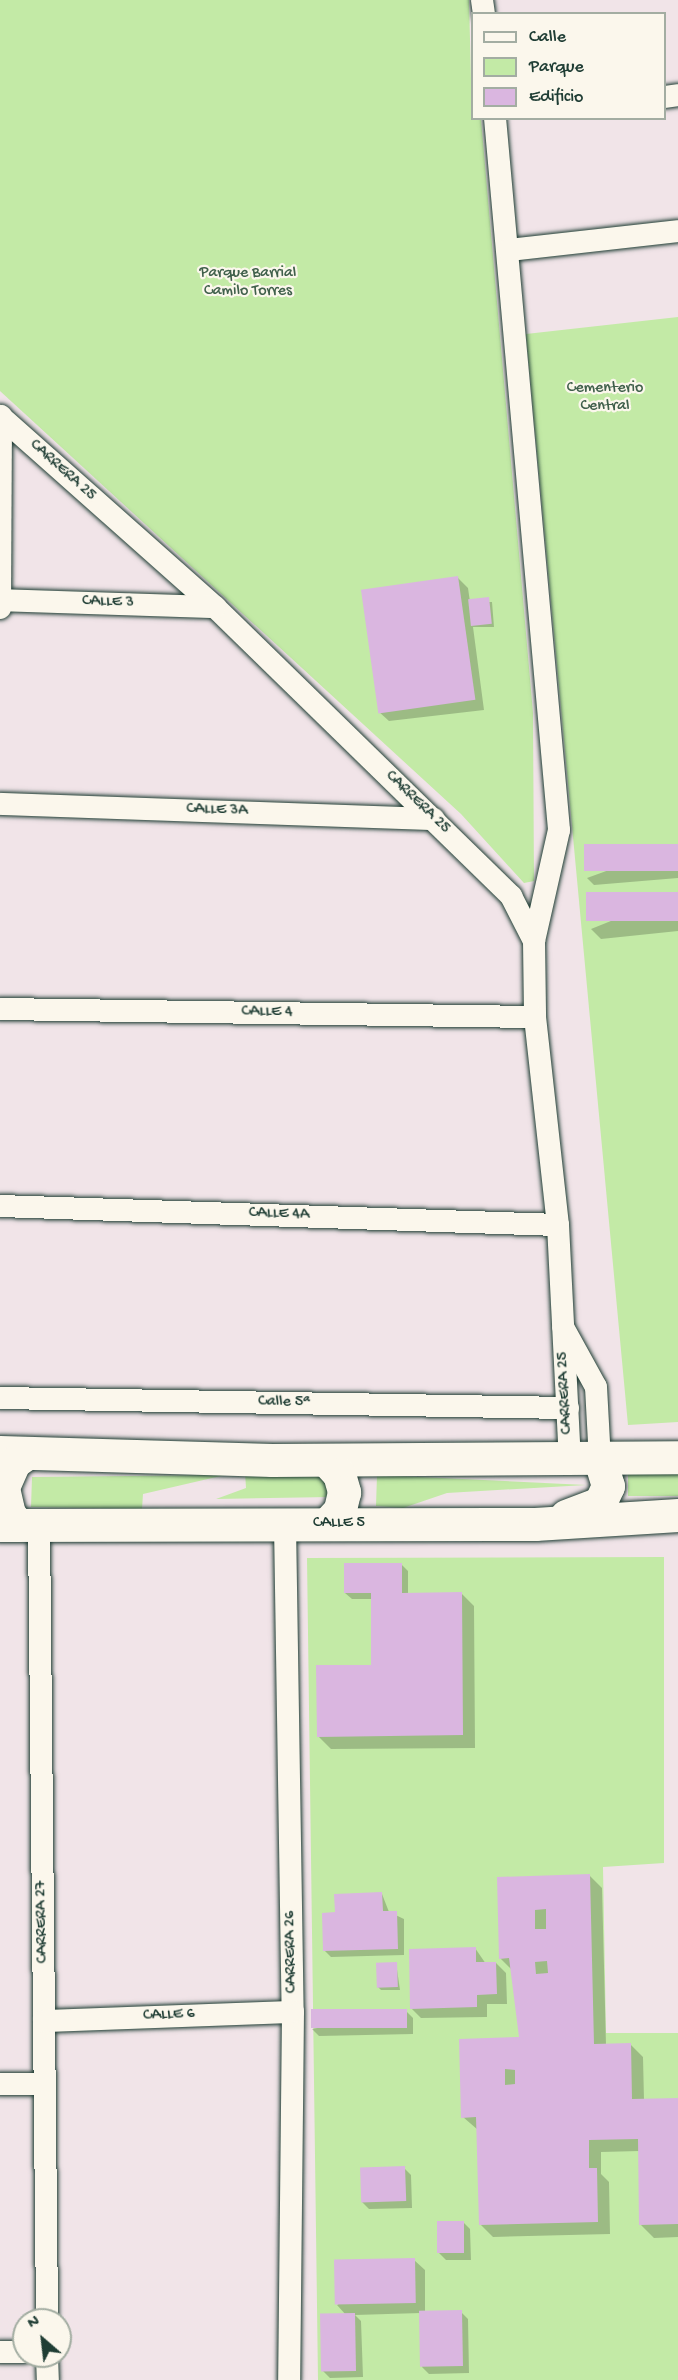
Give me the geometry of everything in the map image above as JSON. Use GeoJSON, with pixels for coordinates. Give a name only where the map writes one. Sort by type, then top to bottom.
{"type":"FeatureCollection","features":[{"type":"Feature","properties":{"kind":"main road"},"geometry":{"type":"LineString","coordinates":[[19,1525],[9,1514],[3,1487],[13,1453],[326,1460],[585,1461],[678,1457]]}},
{"type":"Feature","properties":{"kind":"main road"},"geometry":{"type":"LineString","coordinates":[[326,1460],[339,1474],[344,1492],[340,1510],[327,1524]]}},
{"type":"Feature","properties":{"kind":"main road"},"geometry":{"type":"LineString","coordinates":[[535,1524],[600,1503],[608,1486],[585,1461]]}},
{"type":"Feature","properties":{"kind":"main road","name":"CALLE 5"},"geometry":{"type":"LineString","coordinates":[[19,1525],[535,1524],[678,1515]]}},
{"type":"Feature","properties":{"kind":"street"},"geometry":{"type":"LineString","coordinates":[[495,120],[509,250],[559,830],[534,941]]}},
{"type":"Feature","properties":{"kind":"street"},"geometry":{"type":"LineString","coordinates":[[509,250],[678,231]]}},
{"type":"Feature","properties":{"kind":"street"},"geometry":{"type":"LineString","coordinates":[[0,416],[0,608]]}},
{"type":"Feature","properties":{"kind":"street","name":"CARRERA 25"},"geometry":{"type":"LineString","coordinates":[[0,416],[215,607],[511,896],[534,941],[535,1017],[558,1225],[568,1408],[585,1461]]}},
{"type":"Feature","properties":{"kind":"street","name":"CALLE 3"},"geometry":{"type":"LineString","coordinates":[[0,600],[215,607]]}},
{"type":"Feature","properties":{"kind":"street","name":"CALLE 3A"},"geometry":{"type":"LineString","coordinates":[[0,804],[434,819]]}},
{"type":"Feature","properties":{"kind":"street","name":"CALLE 4"},"geometry":{"type":"LineString","coordinates":[[0,1009],[535,1017]]}},
{"type":"Feature","properties":{"kind":"street","name":"CALLE 4A"},"geometry":{"type":"LineString","coordinates":[[0,1206],[558,1225]]}},
{"type":"Feature","properties":{"kind":"street","name":"CARRERA 25"},"geometry":{"type":"LineString","coordinates":[[562,1326],[596,1387],[585,1461]]}},
{"type":"Feature","properties":{"kind":"street","name":"Calle 5ª"},"geometry":{"type":"LineString","coordinates":[[0,1398],[568,1408]]}},
{"type":"Feature","properties":{"kind":"street","name":"CARRERA 26"},"geometry":{"type":"LineString","coordinates":[[285,1524],[293,2012],[289,2380]]}},
{"type":"Feature","properties":{"kind":"street","name":"CARRERA 27"},"geometry":{"type":"LineString","coordinates":[[19,1525],[44,2021],[47,2308]]}},
{"type":"Feature","properties":{"kind":"street","name":"CALLE 6"},"geometry":{"type":"LineString","coordinates":[[44,2021],[293,2012]]}},
{"type":"Feature","properties":{"kind":"street"},"geometry":{"type":"LineString","coordinates":[[0,2084],[45,2084]]}},
{"type":"Feature","properties":{"kind":"green space","name":"Parque Barrial Camilo Torres"},"geometry":{"type":"Polygon","coordinates":[[[0,0],[469,0],[471,120],[481,120],[533,713],[534,881],[524,883],[461,814],[0,391],[0,0]]]}},
{"type":"Feature","properties":{"kind":"green space","name":"Cementerio Central"},"geometry":{"type":"Polygon","coordinates":[[[678,317],[678,1422],[628,1425],[526,334],[678,317]]]}},
{"type":"Feature","properties":{"kind":"green space"},"geometry":{"type":"Polygon","coordinates":[[[245,1472],[330,1476],[331,1497],[216,1499],[246,1488],[245,1472]]]}},
{"type":"Feature","properties":{"kind":"green space"},"geometry":{"type":"Polygon","coordinates":[[[628,1474],[678,1474],[678,1496],[628,1496],[628,1474]]]}},
{"type":"Feature","properties":{"kind":"green space"},"geometry":{"type":"Polygon","coordinates":[[[225,1475],[143,1494],[142,1509],[31,1507],[32,1477],[225,1475]]]}},
{"type":"Feature","properties":{"kind":"green space"},"geometry":{"type":"Polygon","coordinates":[[[377,1475],[586,1485],[447,1493],[403,1508],[376,1506],[377,1475]]]}},
{"type":"Feature","properties":{"kind":"green space"},"geometry":{"type":"Polygon","coordinates":[[[664,1557],[664,1863],[603,1867],[606,2033],[678,2033],[678,2380],[318,2380],[307,1558],[664,1557]]]}},
{"type":"Feature","properties":{"kind":"building"},"geometry":{"type":"Polygon","coordinates":[[[458,576],[475,700],[378,713],[361,590],[458,576]]]}},
{"type":"Feature","properties":{"kind":"building"},"geometry":{"type":"Polygon","coordinates":[[[489,597],[492,624],[471,626],[468,599],[489,597]]]}},
{"type":"Feature","properties":{"kind":"building"},"geometry":{"type":"Polygon","coordinates":[[[584,844],[678,844],[678,871],[584,871],[584,844]]]}},
{"type":"Feature","properties":{"kind":"building"},"geometry":{"type":"Polygon","coordinates":[[[586,892],[678,892],[678,921],[586,921],[586,892]]]}},
{"type":"Feature","properties":{"kind":"building"},"geometry":{"type":"Polygon","coordinates":[[[344,1563],[402,1563],[402,1593],[462,1592],[463,1735],[317,1737],[316,1665],[371,1665],[371,1593],[344,1593],[344,1563]]]}},
{"type":"Feature","properties":{"kind":"building"},"geometry":{"type":"Polygon","coordinates":[[[590,1874],[594,2044],[631,2043],[632,2099],[678,2098],[678,2224],[639,2225],[638,2139],[589,2140],[589,2168],[597,2168],[598,2222],[479,2225],[476,2117],[461,2118],[459,2039],[519,2037],[509,1958],[499,1959],[497,1877],[590,1874]],[[546,1909],[535,1910],[535,1929],[546,1929],[546,1909]],[[547,1961],[535,1962],[536,1974],[548,1973],[547,1961]],[[505,2069],[505,2085],[515,2084],[515,2070],[505,2069]]]}},
{"type":"Feature","properties":{"kind":"building"},"geometry":{"type":"Polygon","coordinates":[[[382,1892],[383,1911],[397,1911],[398,1949],[323,1951],[322,1913],[335,1912],[334,1894],[382,1892]]]}},
{"type":"Feature","properties":{"kind":"building"},"geometry":{"type":"Polygon","coordinates":[[[476,1947],[476,1962],[496,1962],[497,1994],[477,1995],[477,2007],[410,2009],[409,1949],[476,1947]]]}},
{"type":"Feature","properties":{"kind":"building"},"geometry":{"type":"Polygon","coordinates":[[[397,1962],[398,1987],[377,1988],[376,1963],[397,1962]]]}},
{"type":"Feature","properties":{"kind":"building"},"geometry":{"type":"Polygon","coordinates":[[[311,2009],[407,2009],[407,2028],[311,2028],[311,2009]]]}},
{"type":"Feature","properties":{"kind":"building"},"geometry":{"type":"Polygon","coordinates":[[[405,2166],[406,2201],[361,2203],[360,2168],[405,2166]]]}},
{"type":"Feature","properties":{"kind":"building"},"geometry":{"type":"Polygon","coordinates":[[[437,2221],[464,2221],[464,2253],[437,2253],[437,2221]]]}},
{"type":"Feature","properties":{"kind":"building"},"geometry":{"type":"Polygon","coordinates":[[[415,2258],[416,2303],[335,2304],[334,2259],[415,2258]]]}},
{"type":"Feature","properties":{"kind":"building"},"geometry":{"type":"Polygon","coordinates":[[[462,2310],[463,2366],[420,2367],[419,2311],[462,2310]]]}},
{"type":"Feature","properties":{"kind":"building"},"geometry":{"type":"Polygon","coordinates":[[[355,2313],[356,2371],[321,2372],[320,2314],[355,2313]]]}}]}
